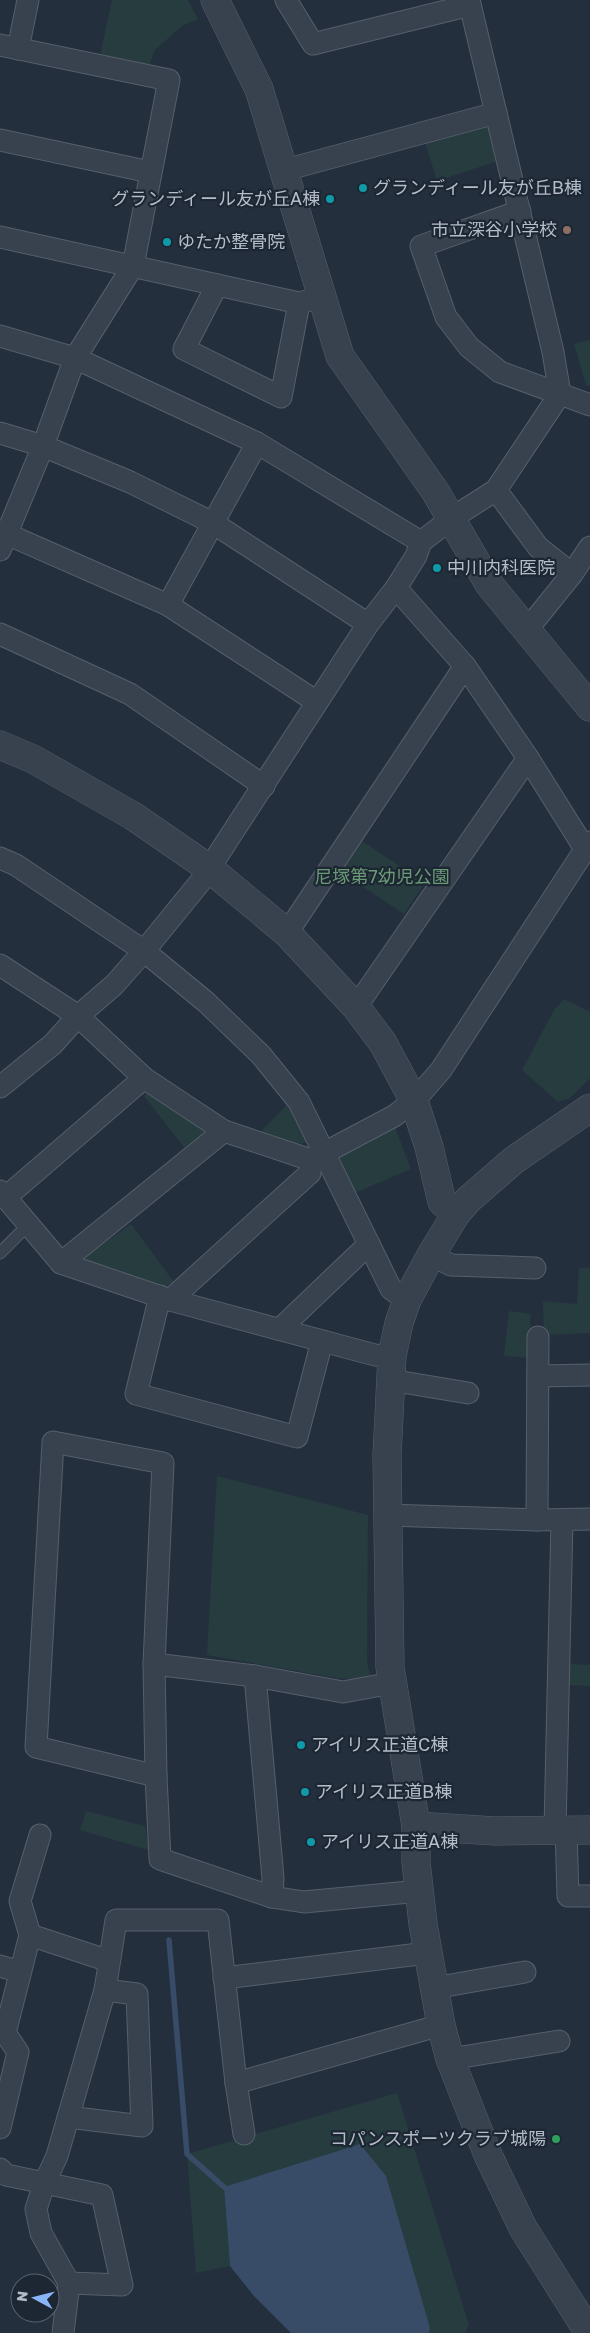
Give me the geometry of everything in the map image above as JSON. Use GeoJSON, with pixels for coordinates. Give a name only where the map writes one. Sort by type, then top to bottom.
{"type":"FeatureCollection","features":[{"type":"Feature","properties":{"kind":"street"},"geometry":{"type":"LineString","coordinates":[[28,0],[9,47],[170,80],[132,266],[75,358],[43,446],[2,538],[168,605],[317,702]]}},
{"type":"Feature","properties":{"kind":"street"},"geometry":{"type":"LineString","coordinates":[[214,0],[259,89],[285,170],[310,300],[340,356],[452,518],[489,584],[590,707]]}},
{"type":"Feature","properties":{"kind":"street"},"geometry":{"type":"LineString","coordinates":[[0,1087],[53,1044],[78,1016],[114,985],[144,952],[210,869],[368,624],[396,588],[416,556],[421,542],[452,518],[496,490],[560,394],[553,352],[470,3],[313,44],[286,0]]}},
{"type":"Feature","properties":{"kind":"street"},"geometry":{"type":"LineString","coordinates":[[285,170],[496,113]]}},
{"type":"Feature","properties":{"kind":"street"},"geometry":{"type":"LineString","coordinates":[[0,140],[150,172]]}},
{"type":"Feature","properties":{"kind":"street"},"geometry":{"type":"LineString","coordinates":[[520,211],[421,246],[446,317],[469,347],[500,372],[590,405]]}},
{"type":"Feature","properties":{"kind":"street"},"geometry":{"type":"LineString","coordinates":[[0,237],[218,285],[310,300]]}},
{"type":"Feature","properties":{"kind":"street"},"geometry":{"type":"LineString","coordinates":[[218,285],[184,350],[281,397],[310,300]]}},
{"type":"Feature","properties":{"kind":"street"},"geometry":{"type":"LineString","coordinates":[[0,336],[75,358],[257,443],[421,542]]}},
{"type":"Feature","properties":{"kind":"street"},"geometry":{"type":"LineString","coordinates":[[0,433],[43,446],[130,482],[213,523],[368,624]]}},
{"type":"Feature","properties":{"kind":"street"},"geometry":{"type":"LineString","coordinates":[[168,605],[257,443]]}},
{"type":"Feature","properties":{"kind":"street"},"geometry":{"type":"LineString","coordinates":[[496,490],[538,546],[572,574]]}},
{"type":"Feature","properties":{"kind":"street"},"geometry":{"type":"LineString","coordinates":[[526,631],[572,574],[590,547]]}},
{"type":"Feature","properties":{"kind":"street"},"geometry":{"type":"LineString","coordinates":[[322,1341],[297,1437],[136,1394],[165,1298],[310,1173],[318,1156],[394,1116],[414,1101],[441,1070],[587,845],[465,666],[396,588]]}},
{"type":"Feature","properties":{"kind":"street"},"geometry":{"type":"LineString","coordinates":[[0,634],[130,694],[264,786]]}},
{"type":"Feature","properties":{"kind":"street"},"geometry":{"type":"LineString","coordinates":[[287,933],[465,666]]}},
{"type":"Feature","properties":{"kind":"street"},"geometry":{"type":"LineString","coordinates":[[0,744],[32,758],[133,816],[210,869],[287,933],[356,1006],[383,1043],[414,1101],[429,1147],[442,1202],[456,1214]]}},
{"type":"Feature","properties":{"kind":"street"},"geometry":{"type":"LineString","coordinates":[[356,1006],[528,758]]}},
{"type":"Feature","properties":{"kind":"street"},"geometry":{"type":"LineString","coordinates":[[0,858],[16,865],[144,952],[206,1002],[261,1055],[300,1102],[318,1156],[369,1244],[392,1290],[408,1300]]}},
{"type":"Feature","properties":{"kind":"street"},"geometry":{"type":"LineString","coordinates":[[3,971],[78,1016],[144,1078],[224,1131],[318,1156]]}},
{"type":"Feature","properties":{"kind":"street"},"geometry":{"type":"LineString","coordinates":[[144,1078],[3,1194],[61,1263],[165,1298],[375,1355],[391,1368],[468,1394]]}},
{"type":"Feature","properties":{"kind":"street"},"geometry":{"type":"LineString","coordinates":[[588,1117],[514,1160],[468,1200],[456,1214],[431,1255],[408,1300],[399,1323],[391,1368],[387,1515],[388,1608],[392,1683],[416,1826],[416,1862],[428,1953],[441,2025],[450,2059],[488,2155],[523,2228],[589,2333]]}},
{"type":"Feature","properties":{"kind":"street"},"geometry":{"type":"LineString","coordinates":[[61,1263],[224,1131]]}},
{"type":"Feature","properties":{"kind":"street"},"geometry":{"type":"LineString","coordinates":[[281,1328],[369,1244]]}},
{"type":"Feature","properties":{"kind":"street"},"geometry":{"type":"LineString","coordinates":[[431,1255],[451,1265],[456,1271],[535,1268]]}},
{"type":"Feature","properties":{"kind":"street"},"geometry":{"type":"LineString","coordinates":[[537,1520],[538,1337]]}},
{"type":"Feature","properties":{"kind":"street"},"geometry":{"type":"LineString","coordinates":[[538,1376],[590,1375]]}},
{"type":"Feature","properties":{"kind":"street"},"geometry":{"type":"LineString","coordinates":[[156,1776],[36,1747],[53,1442],[164,1463],[154,1664],[160,1859],[272,1898],[304,1902],[420,1891]]}},
{"type":"Feature","properties":{"kind":"street"},"geometry":{"type":"LineString","coordinates":[[387,1515],[537,1520],[590,1519]]}},
{"type":"Feature","properties":{"kind":"street"},"geometry":{"type":"LineString","coordinates":[[562,1520],[570,1829],[568,1896],[590,1896]]}},
{"type":"Feature","properties":{"kind":"street"},"geometry":{"type":"LineString","coordinates":[[154,1664],[254,1676],[343,1692],[392,1683]]}},
{"type":"Feature","properties":{"kind":"street"},"geometry":{"type":"LineString","coordinates":[[254,1676],[273,1878],[272,1898]]}},
{"type":"Feature","properties":{"kind":"street"},"geometry":{"type":"LineString","coordinates":[[416,1826],[495,1830],[570,1829]]}},
{"type":"Feature","properties":{"kind":"street"},"geometry":{"type":"LineString","coordinates":[[0,2128],[18,2052],[5,2033],[30,1935],[20,1901],[40,1835]]}},
{"type":"Feature","properties":{"kind":"street"},"geometry":{"type":"LineString","coordinates":[[63,2333],[69,2283],[40,2233],[36,2209],[44,2184],[57,2156],[105,1990],[116,1920],[218,1920],[236,2083],[244,2134]]}},
{"type":"Feature","properties":{"kind":"street"},"geometry":{"type":"LineString","coordinates":[[30,1935],[110,1961]]}},
{"type":"Feature","properties":{"kind":"street"},"geometry":{"type":"LineString","coordinates":[[224,1978],[428,1953]]}},
{"type":"Feature","properties":{"kind":"street"},"geometry":{"type":"LineString","coordinates":[[0,1966],[20,1972]]}},
{"type":"Feature","properties":{"kind":"street"},"geometry":{"type":"LineString","coordinates":[[434,1988],[526,1972]]}},
{"type":"Feature","properties":{"kind":"street"},"geometry":{"type":"LineString","coordinates":[[68,2117],[142,2126],[138,1994],[105,1990]]}},
{"type":"Feature","properties":{"kind":"street"},"geometry":{"type":"LineString","coordinates":[[236,2083],[441,2025]]}},
{"type":"Feature","properties":{"kind":"street"},"geometry":{"type":"LineString","coordinates":[[450,2059],[558,2042]]}},
{"type":"Feature","properties":{"kind":"street"},"geometry":{"type":"LineString","coordinates":[[0,2169],[6,2174],[44,2184],[102,2195],[122,2285],[69,2283]]}},
{"type":"Feature","properties":{"kind":"lane"},"geometry":{"type":"LineString","coordinates":[[0,1253],[2,1254],[29,1224]]}},
{"type":"Feature","properties":{"kind":"green space"},"geometry":{"type":"Polygon","coordinates":[[[112,0],[188,0],[198,19],[183,25],[154,51],[149,68],[99,60],[112,0]]]}},
{"type":"Feature","properties":{"kind":"green space"},"geometry":{"type":"Polygon","coordinates":[[[492,119],[501,160],[437,181],[424,139],[492,119]]]}},
{"type":"Feature","properties":{"kind":"green space"},"geometry":{"type":"Polygon","coordinates":[[[590,340],[590,386],[586,385],[574,344],[590,340]]]}},
{"type":"Feature","properties":{"kind":"green space","name":"尼塚第7幼児公園"},"geometry":{"type":"Polygon","coordinates":[[[359,839],[425,883],[404,914],[338,870],[359,839]]]}},
{"type":"Feature","properties":{"kind":"green space"},"geometry":{"type":"Polygon","coordinates":[[[564,999],[590,1012],[590,1078],[570,1098],[558,1102],[522,1070],[554,1010],[564,999]]]}},
{"type":"Feature","properties":{"kind":"green space"},"geometry":{"type":"Polygon","coordinates":[[[148,1093],[205,1126],[207,1133],[186,1150],[144,1096],[148,1093]]]}},
{"type":"Feature","properties":{"kind":"green space"},"geometry":{"type":"Polygon","coordinates":[[[288,1104],[308,1142],[302,1144],[289,1143],[259,1133],[288,1104]]]}},
{"type":"Feature","properties":{"kind":"green space"},"geometry":{"type":"Polygon","coordinates":[[[393,1122],[411,1169],[350,1195],[333,1154],[393,1122]]]}},
{"type":"Feature","properties":{"kind":"green space"},"geometry":{"type":"Polygon","coordinates":[[[131,1224],[174,1282],[166,1286],[86,1261],[88,1255],[131,1224]]]}},
{"type":"Feature","properties":{"kind":"green space"},"geometry":{"type":"Polygon","coordinates":[[[579,1268],[590,1268],[590,1333],[544,1335],[543,1301],[577,1304],[579,1268]]]}},
{"type":"Feature","properties":{"kind":"green space"},"geometry":{"type":"Polygon","coordinates":[[[509,1311],[531,1314],[529,1358],[504,1356],[509,1311]]]}},
{"type":"Feature","properties":{"kind":"green space"},"geometry":{"type":"Polygon","coordinates":[[[217,1476],[368,1515],[367,1661],[371,1680],[336,1678],[207,1655],[217,1476]]]}},
{"type":"Feature","properties":{"kind":"green space"},"geometry":{"type":"Polygon","coordinates":[[[566,1664],[590,1665],[590,1686],[566,1685],[566,1664]]]}},
{"type":"Feature","properties":{"kind":"green space"},"geometry":{"type":"Polygon","coordinates":[[[86,1811],[145,1826],[149,1850],[80,1830],[86,1811]]]}},
{"type":"Feature","properties":{"kind":"green space"},"geometry":{"type":"Polygon","coordinates":[[[397,2093],[469,2325],[465,2333],[429,2333],[430,2328],[224,2187],[230,2266],[196,2273],[187,2154],[397,2093]]]}},
{"type":"Feature","properties":{"kind":"water"},"geometry":{"type":"Polygon","coordinates":[[[360,2144],[386,2176],[430,2328],[429,2333],[291,2333],[254,2296],[230,2266],[224,2187],[360,2144]]]}},
{"type":"Feature","properties":{"kind":"waterway"},"geometry":{"type":"LineString","coordinates":[[169,1940],[187,2154],[224,2187]]}},
{"type":"Feature","properties":{"kind":"place","name":"グランディール友が丘B棟"},"geometry":{"type":"Point","coordinates":[363,188]}},
{"type":"Feature","properties":{"kind":"place","name":"グランディール友が丘A棟"},"geometry":{"type":"Point","coordinates":[330,199]}},
{"type":"Feature","properties":{"kind":"place","name":"市立深谷小学校"},"geometry":{"type":"Point","coordinates":[567,230]}},
{"type":"Feature","properties":{"kind":"place","name":"ゆたか整骨院"},"geometry":{"type":"Point","coordinates":[167,242]}},
{"type":"Feature","properties":{"kind":"place","name":"中川内科医院"},"geometry":{"type":"Point","coordinates":[437,568]}},
{"type":"Feature","properties":{"kind":"place","name":"アイリス正道C棟"},"geometry":{"type":"Point","coordinates":[301,1745]}},
{"type":"Feature","properties":{"kind":"place","name":"アイリス正道B棟"},"geometry":{"type":"Point","coordinates":[305,1792]}},
{"type":"Feature","properties":{"kind":"place","name":"アイリス正道A棟"},"geometry":{"type":"Point","coordinates":[311,1842]}},
{"type":"Feature","properties":{"kind":"place","name":"コパンスポーツクラブ城陽"},"geometry":{"type":"Point","coordinates":[556,2139]}}]}
